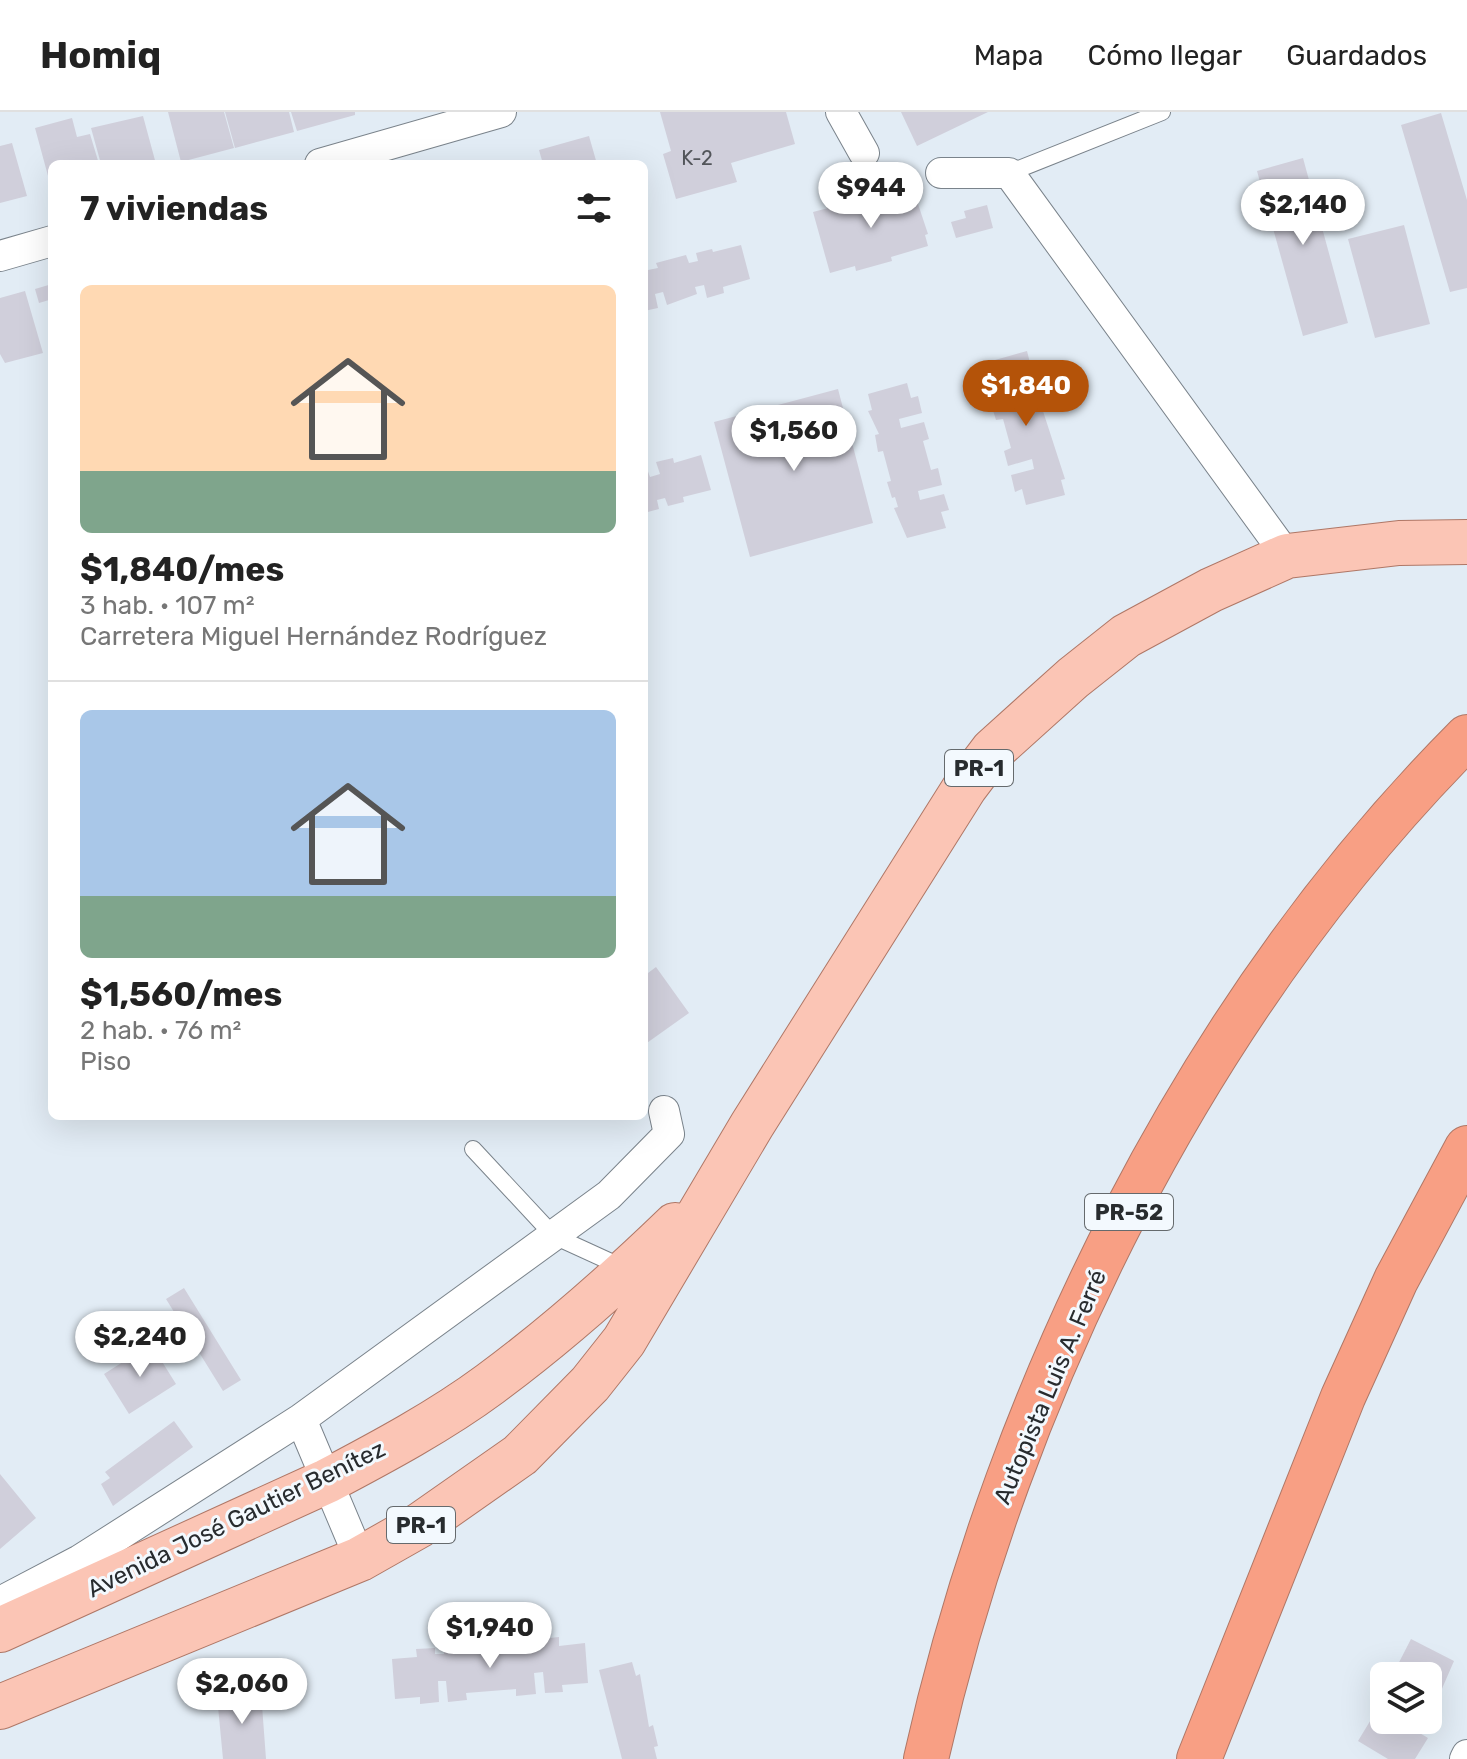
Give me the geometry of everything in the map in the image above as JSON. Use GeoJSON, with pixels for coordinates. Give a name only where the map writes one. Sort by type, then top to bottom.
{"type":"FeatureCollection","features":[{"type":"Feature","properties":{"kind":"highway","name":"Autopista Luis A. Ferré"},"geometry":{"type":"LineString","coordinates":[[926,1759],[958,1633],[992,1523],[1050,1375],[1140,1188],[1223,1045],[1317,908],[1405,800],[1467,737]]}},
{"type":"Feature","properties":{"kind":"highway"},"geometry":{"type":"LineString","coordinates":[[1199,1759],[1343,1397],[1396,1280],[1467,1148]]}},
{"type":"Feature","properties":{"kind":"main road","name":"PR-1"},"geometry":{"type":"LineString","coordinates":[[0,1707],[360,1559],[420,1525],[520,1455],[590,1384],[624,1341],[930,837],[993,750],[1073,678],[1126,636],[1211,590],[1287,556],[1399,543],[1467,542]]}},
{"type":"Feature","properties":{"kind":"main road","name":"Avenida José Gautier Benítez"},"geometry":{"type":"LineString","coordinates":[[0,1630],[327,1481],[371,1458],[489,1385],[629,1270],[717,1184]]}},
{"type":"Feature","properties":{"kind":"street"},"geometry":{"type":"LineString","coordinates":[[334,160],[501,112]]}},
{"type":"Feature","properties":{"kind":"street"},"geometry":{"type":"LineString","coordinates":[[841,112],[864,153]]}},
{"type":"Feature","properties":{"kind":"street"},"geometry":{"type":"LineString","coordinates":[[941,173],[1009,173],[1287,556]]}},
{"type":"Feature","properties":{"kind":"street"},"geometry":{"type":"LineString","coordinates":[[0,256],[48,242]]}},
{"type":"Feature","properties":{"kind":"street"},"geometry":{"type":"LineString","coordinates":[[0,1602],[80,1560],[301,1419],[554,1236],[609,1195],[669,1134],[664,1111]]}},
{"type":"Feature","properties":{"kind":"street"},"geometry":{"type":"LineString","coordinates":[[301,1419],[360,1559]]}},
{"type":"Feature","properties":{"kind":"lane"},"geometry":{"type":"LineString","coordinates":[[1009,173],[1162,112]]}},
{"type":"Feature","properties":{"kind":"lane"},"geometry":{"type":"LineString","coordinates":[[473,1149],[554,1236],[629,1270]]}},
{"type":"Feature","properties":{"kind":"path"},"geometry":{"type":"LineString","coordinates":[[864,153],[878,148],[893,184],[941,173]]}},
{"type":"Feature","properties":{"kind":"building"},"geometry":{"type":"Polygon","coordinates":[[[168,112],[224,112],[234,148],[180,160],[168,112]]]}},
{"type":"Feature","properties":{"kind":"building"},"geometry":{"type":"Polygon","coordinates":[[[225,112],[289,112],[294,132],[235,148],[225,112]]]}},
{"type":"Feature","properties":{"kind":"building"},"geometry":{"type":"Polygon","coordinates":[[[291,112],[355,112],[355,115],[297,131],[291,112]]]}},
{"type":"Feature","properties":{"kind":"building"},"geometry":{"type":"Polygon","coordinates":[[[660,112],[786,112],[795,144],[731,163],[737,182],[676,199],[663,154],[671,151],[660,112]]]}},
{"type":"Feature","properties":{"kind":"building"},"geometry":{"type":"Polygon","coordinates":[[[901,112],[988,112],[917,146],[901,112]]]}},
{"type":"Feature","properties":{"kind":"building"},"geometry":{"type":"Polygon","coordinates":[[[1441,113],[1467,200],[1467,288],[1450,292],[1401,125],[1441,113]]]}},
{"type":"Feature","properties":{"kind":"building"},"geometry":{"type":"Polygon","coordinates":[[[143,116],[155,160],[100,160],[91,128],[143,116]]]}},
{"type":"Feature","properties":{"kind":"building"},"geometry":{"type":"Polygon","coordinates":[[[72,118],[77,137],[90,134],[98,160],[48,160],[48,176],[35,128],[72,118]]]}},
{"type":"Feature","properties":{"kind":"building"},"geometry":{"type":"Polygon","coordinates":[[[589,136],[596,160],[542,160],[539,150],[589,136]]]}},
{"type":"Feature","properties":{"kind":"building"},"geometry":{"type":"Polygon","coordinates":[[[12,143],[27,196],[0,203],[0,146],[12,143]]]}},
{"type":"Feature","properties":{"kind":"building"},"geometry":{"type":"Polygon","coordinates":[[[1303,158],[1348,323],[1303,336],[1257,171],[1303,158]]]}},
{"type":"Feature","properties":{"kind":"building"},"geometry":{"type":"Polygon","coordinates":[[[912,186],[928,234],[925,235],[928,246],[856,271],[855,266],[830,273],[813,212],[912,186]]]}},
{"type":"Feature","properties":{"kind":"building"},"geometry":{"type":"Polygon","coordinates":[[[987,205],[993,228],[956,238],[951,222],[966,218],[964,211],[987,205]]]}},
{"type":"Feature","properties":{"kind":"building"},"geometry":{"type":"Polygon","coordinates":[[[1404,225],[1430,324],[1375,338],[1348,239],[1404,225]]]}},
{"type":"Feature","properties":{"kind":"building"},"geometry":{"type":"Polygon","coordinates":[[[741,245],[750,279],[723,287],[724,293],[707,298],[704,285],[695,287],[697,294],[667,305],[663,292],[655,294],[658,308],[648,310],[648,270],[658,268],[656,263],[686,255],[689,263],[698,261],[696,253],[712,249],[713,252],[741,245]]]}},
{"type":"Feature","properties":{"kind":"building"},"geometry":{"type":"Polygon","coordinates":[[[48,285],[48,300],[39,303],[35,289],[48,285]]]}},
{"type":"Feature","properties":{"kind":"building"},"geometry":{"type":"Polygon","coordinates":[[[25,291],[43,353],[5,363],[0,354],[0,298],[25,291]]]}},
{"type":"Feature","properties":{"kind":"building"},"geometry":{"type":"Polygon","coordinates":[[[1027,351],[1031,367],[1034,365],[1046,407],[1042,408],[1065,479],[1061,480],[1065,495],[1026,505],[1022,489],[1015,492],[1011,475],[1034,469],[1032,459],[1008,466],[1004,451],[1011,448],[1003,419],[996,420],[991,404],[1015,398],[1013,388],[989,394],[985,379],[992,377],[988,362],[1027,351]]]}},
{"type":"Feature","properties":{"kind":"building"},"geometry":{"type":"Polygon","coordinates":[[[907,383],[911,398],[918,396],[922,413],[899,419],[901,428],[924,422],[929,439],[923,441],[931,470],[938,468],[942,485],[918,491],[920,500],[944,494],[949,510],[941,512],[946,528],[907,538],[894,508],[898,507],[887,482],[891,481],[883,451],[878,452],[875,435],[879,434],[868,411],[872,410],[868,394],[907,383]]]}},
{"type":"Feature","properties":{"kind":"building"},"geometry":{"type":"Polygon","coordinates":[[[838,389],[873,523],[750,557],[714,422],[838,389]]]}},
{"type":"Feature","properties":{"kind":"building"},"geometry":{"type":"Polygon","coordinates":[[[701,455],[711,490],[683,497],[684,502],[668,506],[665,498],[657,500],[659,509],[648,512],[648,471],[650,477],[660,474],[656,462],[673,458],[674,463],[701,455]]]}},
{"type":"Feature","properties":{"kind":"building"},"geometry":{"type":"Polygon","coordinates":[[[656,967],[689,1013],[648,1042],[648,973],[656,967]]]}},
{"type":"Feature","properties":{"kind":"building"},"geometry":{"type":"Polygon","coordinates":[[[184,1288],[241,1380],[223,1391],[166,1299],[184,1288]]]}},
{"type":"Feature","properties":{"kind":"building"},"geometry":{"type":"Polygon","coordinates":[[[151,1344],[176,1384],[129,1414],[104,1374],[151,1344]]]}},
{"type":"Feature","properties":{"kind":"building"},"geometry":{"type":"Polygon","coordinates":[[[174,1421],[193,1447],[113,1506],[101,1484],[110,1478],[105,1472],[174,1421]]]}},
{"type":"Feature","properties":{"kind":"building"},"geometry":{"type":"Polygon","coordinates":[[[0,1474],[36,1518],[0,1549],[0,1474]]]}},
{"type":"Feature","properties":{"kind":"building"},"geometry":{"type":"Polygon","coordinates":[[[559,1637],[559,1646],[585,1643],[588,1683],[562,1685],[563,1692],[545,1693],[543,1672],[534,1673],[536,1694],[516,1696],[516,1689],[466,1693],[467,1700],[448,1702],[446,1681],[438,1681],[439,1702],[420,1704],[420,1697],[395,1699],[392,1659],[417,1657],[416,1649],[435,1648],[435,1654],[444,1654],[444,1647],[463,1646],[464,1653],[512,1649],[512,1642],[533,1640],[533,1646],[540,1645],[540,1639],[559,1637]]]}},
{"type":"Feature","properties":{"kind":"building"},"geometry":{"type":"Polygon","coordinates":[[[1411,1639],[1454,1661],[1442,1689],[1442,1662],[1399,1662],[1411,1639]]]}},
{"type":"Feature","properties":{"kind":"building"},"geometry":{"type":"Polygon","coordinates":[[[632,1662],[636,1676],[640,1674],[649,1727],[653,1725],[658,1746],[654,1747],[657,1759],[622,1759],[599,1670],[632,1662]]]}},
{"type":"Feature","properties":{"kind":"building"},"geometry":{"type":"Polygon","coordinates":[[[261,1692],[266,1759],[223,1759],[217,1696],[261,1692]]]}},
{"type":"Feature","properties":{"kind":"building"},"geometry":{"type":"Polygon","coordinates":[[[1370,1721],[1370,1734],[1421,1734],[1428,1738],[1415,1759],[1388,1759],[1358,1741],[1370,1721]]]}}]}
